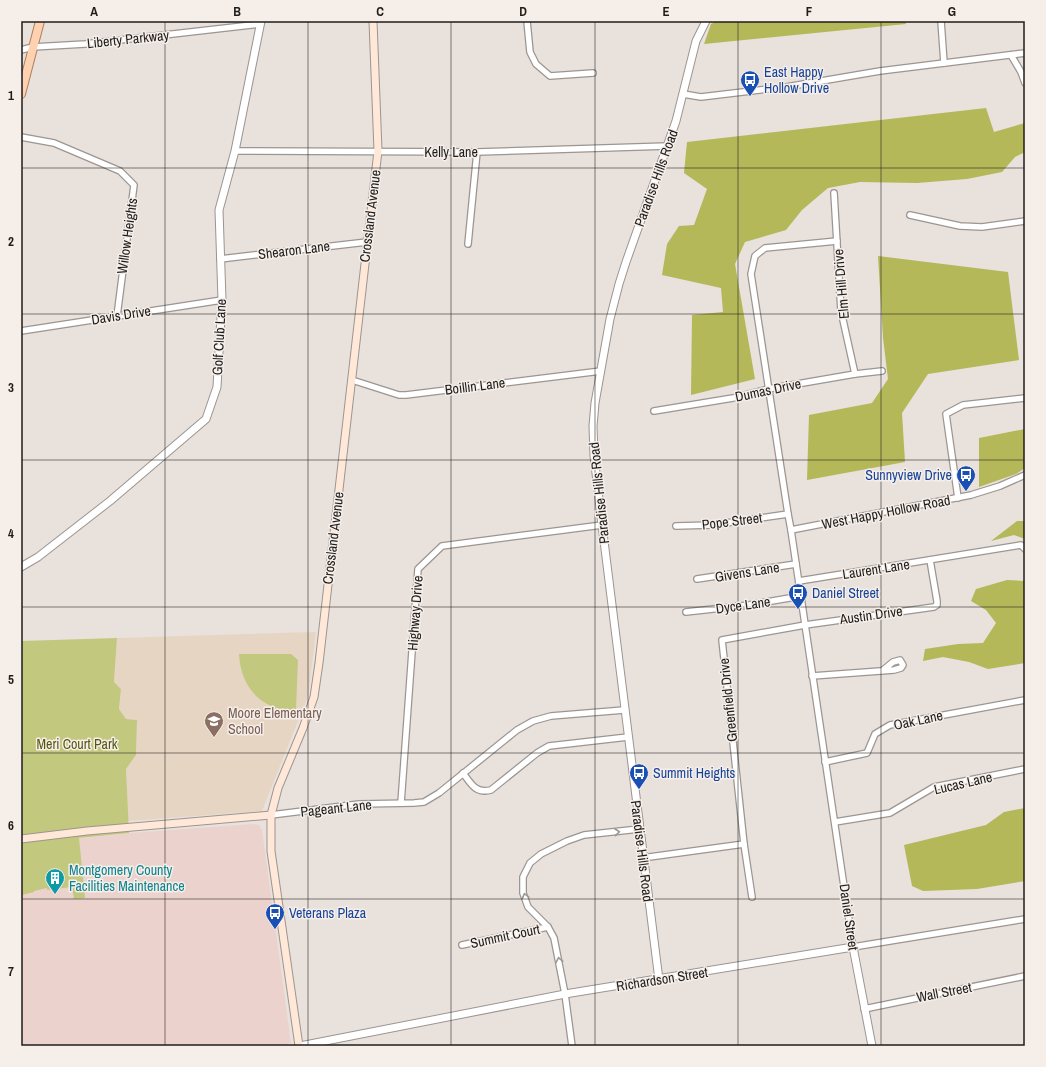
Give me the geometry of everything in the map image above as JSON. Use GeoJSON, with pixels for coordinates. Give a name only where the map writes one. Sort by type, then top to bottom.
{"type":"FeatureCollection","features":[{"type":"Feature","properties":{"kind":"main road"},"geometry":{"type":"LineString","coordinates":[[21,94],[40,21]]}},
{"type":"Feature","properties":{"kind":"main road","name":"Crossland Avenue"},"geometry":{"type":"LineString","coordinates":[[299,1046],[272,855],[270,832],[271,815],[278,788],[314,697],[378,151],[373,21]]}},
{"type":"Feature","properties":{"kind":"main road","name":"Pageant Lane"},"geometry":{"type":"LineString","coordinates":[[21,839],[87,831],[271,815]]}},
{"type":"Feature","properties":{"kind":"street"},"geometry":{"type":"LineString","coordinates":[[526,21],[530,52],[536,64],[550,76],[593,73]]}},
{"type":"Feature","properties":{"kind":"street","name":"Paradise Hills Road"},"geometry":{"type":"LineString","coordinates":[[659,980],[624,710],[594,456],[593,426],[610,316],[619,284],[668,146],[696,41],[706,21]]}},
{"type":"Feature","properties":{"kind":"street"},"geometry":{"type":"LineString","coordinates":[[941,21],[944,62]]}},
{"type":"Feature","properties":{"kind":"street","name":"Liberty Parkway"},"geometry":{"type":"LineString","coordinates":[[21,50],[33,47],[85,44],[260,23]]}},
{"type":"Feature","properties":{"kind":"street","name":"Golf Club Lane"},"geometry":{"type":"LineString","coordinates":[[21,567],[38,557],[110,501],[206,419],[217,387],[222,300],[219,210],[235,152],[260,23]]}},
{"type":"Feature","properties":{"kind":"street"},"geometry":{"type":"LineString","coordinates":[[683,94],[701,97],[720,95],[786,87],[944,62],[1025,53]]}},
{"type":"Feature","properties":{"kind":"street"},"geometry":{"type":"LineString","coordinates":[[1011,55],[1025,82]]}},
{"type":"Feature","properties":{"kind":"street","name":"Willow Heights"},"geometry":{"type":"LineString","coordinates":[[21,137],[54,143],[120,171],[134,185],[117,316]]}},
{"type":"Feature","properties":{"kind":"street","name":"Kelly Lane"},"geometry":{"type":"LineString","coordinates":[[235,152],[477,152],[668,146]]}},
{"type":"Feature","properties":{"kind":"street"},"geometry":{"type":"LineString","coordinates":[[468,244],[477,152]]}},
{"type":"Feature","properties":{"kind":"street","name":"Elm Hill Drive"},"geometry":{"type":"LineString","coordinates":[[834,193],[841,311],[855,374]]}},
{"type":"Feature","properties":{"kind":"street"},"geometry":{"type":"LineString","coordinates":[[910,215],[960,226],[982,228],[1025,221]]}},
{"type":"Feature","properties":{"kind":"street","name":"Daniel Street"},"geometry":{"type":"LineString","coordinates":[[837,241],[765,248],[755,256],[751,274],[853,947],[872,1046]]}},
{"type":"Feature","properties":{"kind":"street","name":"Shearon Lane"},"geometry":{"type":"LineString","coordinates":[[220,259],[367,242]]}},
{"type":"Feature","properties":{"kind":"street","name":"Davis Drive"},"geometry":{"type":"LineString","coordinates":[[21,331],[222,300]]}},
{"type":"Feature","properties":{"kind":"street","name":"Boillin Lane"},"geometry":{"type":"LineString","coordinates":[[352,380],[399,395],[406,395],[601,371]]}},
{"type":"Feature","properties":{"kind":"street","name":"Dumas Drive"},"geometry":{"type":"LineString","coordinates":[[654,411],[733,398],[768,388],[882,371]]}},
{"type":"Feature","properties":{"kind":"street"},"geometry":{"type":"LineString","coordinates":[[958,498],[946,414],[962,405],[1025,398]]}},
{"type":"Feature","properties":{"kind":"street","name":"West Happy Hollow Road"},"geometry":{"type":"LineString","coordinates":[[791,530],[958,498],[993,488],[1025,475]]}},
{"type":"Feature","properties":{"kind":"street","name":"Pope Street"},"geometry":{"type":"LineString","coordinates":[[676,526],[712,525],[788,514]]}},
{"type":"Feature","properties":{"kind":"street","name":"Highway Drive"},"geometry":{"type":"LineString","coordinates":[[401,803],[418,569],[442,546],[602,525]]}},
{"type":"Feature","properties":{"kind":"street","name":"Laurent Lane"},"geometry":{"type":"LineString","coordinates":[[798,581],[1021,545],[1025,549]]}},
{"type":"Feature","properties":{"kind":"street","name":"Austin Drive"},"geometry":{"type":"LineString","coordinates":[[805,625],[916,608],[931,608],[937,605],[930,560]]}},
{"type":"Feature","properties":{"kind":"street","name":"Givens Lane"},"geometry":{"type":"LineString","coordinates":[[697,579],[796,564]]}},
{"type":"Feature","properties":{"kind":"street","name":"Dyce Lane"},"geometry":{"type":"LineString","coordinates":[[686,612],[749,605],[801,596]]}},
{"type":"Feature","properties":{"kind":"street","name":"Greenfield Drive"},"geometry":{"type":"LineString","coordinates":[[752,897],[744,844],[722,640],[805,625]]}},
{"type":"Feature","properties":{"kind":"street"},"geometry":{"type":"LineString","coordinates":[[812,676],[882,671]]}},
{"type":"Feature","properties":{"kind":"street","name":"Oak Lane"},"geometry":{"type":"LineString","coordinates":[[825,762],[867,753],[875,734],[890,725],[1025,700]]}},
{"type":"Feature","properties":{"kind":"street","name":"Pageant Lane"},"geometry":{"type":"LineString","coordinates":[[271,815],[360,804],[414,803],[427,800],[439,793],[516,730],[532,720],[551,716],[624,710]]}},
{"type":"Feature","properties":{"kind":"street"},"geometry":{"type":"LineString","coordinates":[[463,773],[475,788],[485,792],[491,790],[537,753],[549,746],[628,737]]}},
{"type":"Feature","properties":{"kind":"street","name":"Lucas Lane"},"geometry":{"type":"LineString","coordinates":[[835,822],[890,813],[934,787],[1025,769]]}},
{"type":"Feature","properties":{"kind":"street"},"geometry":{"type":"LineString","coordinates":[[572,1046],[566,994],[554,938],[548,927],[528,907],[523,893],[523,877],[530,863],[540,854],[584,835],[639,829]]}},
{"type":"Feature","properties":{"kind":"street"},"geometry":{"type":"LineString","coordinates":[[642,858],[744,844]]}},
{"type":"Feature","properties":{"kind":"street","name":"Richardson Street"},"geometry":{"type":"LineString","coordinates":[[299,1046],[566,994],[1025,919]]}},
{"type":"Feature","properties":{"kind":"street","name":"Summit Court"},"geometry":{"type":"LineString","coordinates":[[462,945],[548,927]]}},
{"type":"Feature","properties":{"kind":"street","name":"Wall Street"},"geometry":{"type":"LineString","coordinates":[[864,1008],[1025,976]]}},
{"type":"Feature","properties":{"kind":"shaded area","name":"Moore Elementary School"},"geometry":{"type":"Polygon","coordinates":[[[316,632],[308,696],[262,811],[128,821],[126,769],[136,755],[137,720],[126,719],[119,709],[121,689],[114,682],[117,638],[316,632]]]}},
{"type":"Feature","properties":{"kind":"shaded area"},"geometry":{"type":"Polygon","coordinates":[[[254,824],[259,825],[262,830],[291,1043],[279,1046],[23,1046],[21,1029],[21,845],[129,833],[254,824]]]}},
{"type":"Feature","properties":{"kind":"green space"},"geometry":{"type":"Polygon","coordinates":[[[717,21],[905,21],[906,24],[704,44],[711,24],[717,21]]]}},
{"type":"Feature","properties":{"kind":"green space"},"geometry":{"type":"Polygon","coordinates":[[[986,108],[994,132],[1025,123],[1025,152],[1015,157],[1002,172],[967,179],[917,183],[860,182],[828,188],[802,210],[786,230],[745,242],[735,264],[755,379],[691,395],[692,315],[723,312],[721,288],[662,275],[667,244],[679,226],[694,225],[707,189],[684,173],[687,142],[986,108]]]}},
{"type":"Feature","properties":{"kind":"green space"},"geometry":{"type":"Polygon","coordinates":[[[878,256],[1008,272],[1019,360],[928,374],[902,413],[905,462],[807,480],[809,415],[872,403],[888,379],[883,338],[878,256]]]}},
{"type":"Feature","properties":{"kind":"green space"},"geometry":{"type":"Polygon","coordinates":[[[1025,429],[1025,468],[1016,474],[979,487],[979,438],[1025,429]]]}},
{"type":"Feature","properties":{"kind":"green space"},"geometry":{"type":"Polygon","coordinates":[[[1017,521],[1025,521],[1025,539],[1014,535],[991,541],[1017,521]]]}},
{"type":"Feature","properties":{"kind":"green space"},"geometry":{"type":"Polygon","coordinates":[[[1007,580],[1025,581],[1025,663],[988,669],[969,662],[943,657],[923,661],[925,649],[958,644],[983,643],[996,623],[986,610],[971,601],[976,589],[1007,580]]]}},
{"type":"Feature","properties":{"kind":"green space","name":"Meri Court Park"},"geometry":{"type":"Polygon","coordinates":[[[117,638],[114,682],[121,689],[119,709],[126,719],[137,720],[136,755],[126,769],[129,833],[79,838],[85,898],[74,899],[72,887],[47,890],[47,888],[22,895],[21,641],[117,638]]]}},
{"type":"Feature","properties":{"kind":"green space"},"geometry":{"type":"Polygon","coordinates":[[[239,654],[291,654],[298,660],[296,710],[271,706],[256,696],[250,689],[242,673],[239,654]]]}},
{"type":"Feature","properties":{"kind":"green space"},"geometry":{"type":"Polygon","coordinates":[[[1025,808],[1025,881],[977,889],[923,891],[912,886],[904,845],[986,825],[1004,812],[1025,808]]]}},
{"type":"Feature","properties":{"kind":"place","name":"East Happy Hollow Drive"},"geometry":{"type":"Point","coordinates":[750,97]}},
{"type":"Feature","properties":{"kind":"place","name":"Sunnyview Drive"},"geometry":{"type":"Point","coordinates":[966,492]}},
{"type":"Feature","properties":{"kind":"place","name":"Daniel Street"},"geometry":{"type":"Point","coordinates":[798,610]}},
{"type":"Feature","properties":{"kind":"place","name":"Moore Elementary School"},"geometry":{"type":"Point","coordinates":[214,738]}},
{"type":"Feature","properties":{"kind":"place","name":"Summit Heights"},"geometry":{"type":"Point","coordinates":[639,790]}},
{"type":"Feature","properties":{"kind":"place","name":"Montgomery County Facilities Maintenance"},"geometry":{"type":"Point","coordinates":[55,895]}},
{"type":"Feature","properties":{"kind":"place","name":"Veterans Plaza"},"geometry":{"type":"Point","coordinates":[275,930]}}]}
